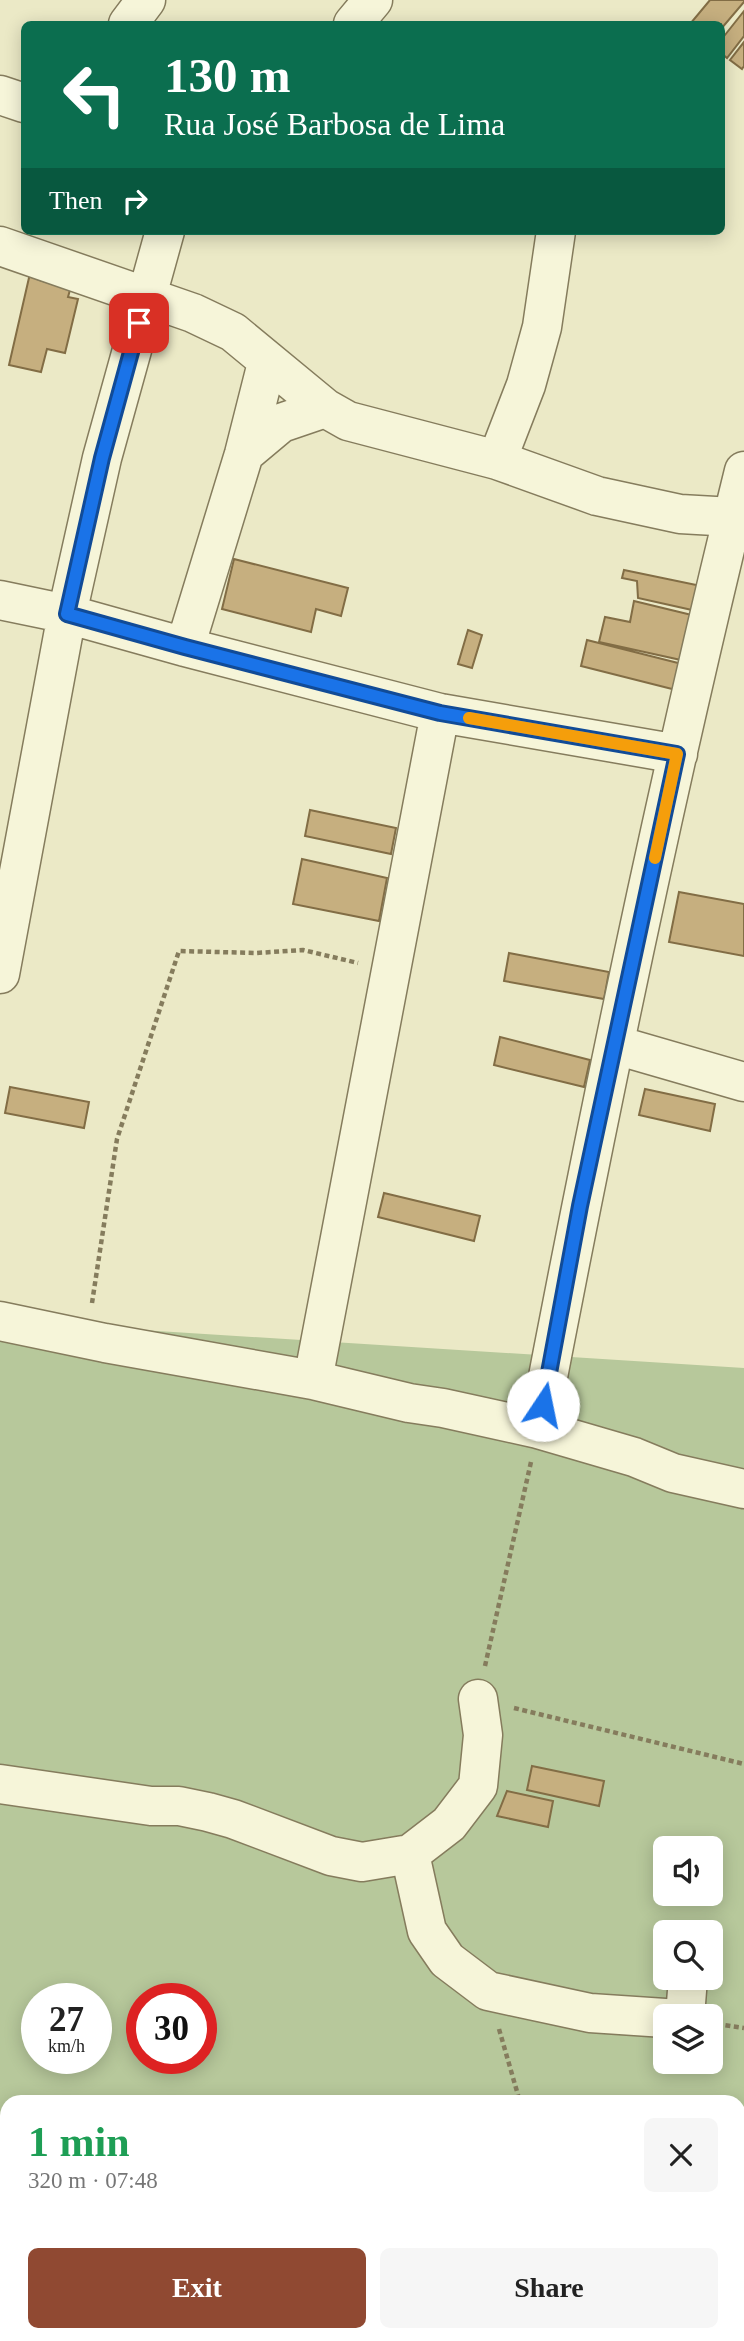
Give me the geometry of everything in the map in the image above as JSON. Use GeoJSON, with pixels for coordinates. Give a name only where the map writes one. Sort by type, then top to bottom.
{"type":"FeatureCollection","features":[{"type":"Feature","properties":{"kind":"street"},"geometry":{"type":"LineString","coordinates":[[130,21],[146,0]]}},
{"type":"Feature","properties":{"kind":"street"},"geometry":{"type":"LineString","coordinates":[[356,21],[373,0]]}},
{"type":"Feature","properties":{"kind":"street"},"geometry":{"type":"LineString","coordinates":[[0,95],[21,102]]}},
{"type":"Feature","properties":{"kind":"street"},"geometry":{"type":"LineString","coordinates":[[0,974],[67,614],[102,458],[164,235]]}},
{"type":"Feature","properties":{"kind":"street"},"geometry":{"type":"LineString","coordinates":[[497,460],[526,385],[542,327],[555,235]]}},
{"type":"Feature","properties":{"kind":"street"},"geometry":{"type":"LineString","coordinates":[[0,246],[193,313],[233,332],[267,363],[325,408],[348,421],[497,460],[597,496],[680,514],[733,517]]}},
{"type":"Feature","properties":{"kind":"street"},"geometry":{"type":"LineString","coordinates":[[185,647],[244,454],[267,363]]}},
{"type":"Feature","properties":{"kind":"street"},"geometry":{"type":"LineString","coordinates":[[244,454],[281,423],[325,408]]}},
{"type":"Feature","properties":{"kind":"street"},"geometry":{"type":"LineString","coordinates":[[538,1429],[580,1206],[677,754],[744,471]]}},
{"type":"Feature","properties":{"kind":"street"},"geometry":{"type":"LineString","coordinates":[[0,600],[67,614],[440,713],[677,754]]}},
{"type":"Feature","properties":{"kind":"street"},"geometry":{"type":"LineString","coordinates":[[313,1380],[440,713]]}},
{"type":"Feature","properties":{"kind":"street"},"geometry":{"type":"LineString","coordinates":[[616,1045],[744,1082]]}},
{"type":"Feature","properties":{"kind":"street"},"geometry":{"type":"LineString","coordinates":[[0,1321],[313,1380],[538,1429],[634,1457],[673,1474],[744,1489]]}},
{"type":"Feature","properties":{"kind":"street"},"geometry":{"type":"LineString","coordinates":[[0,1784],[208,1812],[331,1856],[362,1862],[410,1854],[449,1824],[478,1786],[484,1735],[478,1699]]}},
{"type":"Feature","properties":{"kind":"street"},"geometry":{"type":"LineString","coordinates":[[410,1854],[427,1931],[447,1961],[488,1991],[590,2013],[653,2017]]}},
{"type":"Feature","properties":{"kind":"path"},"geometry":{"type":"LineString","coordinates":[[87,1339],[117,1139],[179,951],[256,953],[303,950],[391,970]]}},
{"type":"Feature","properties":{"kind":"path"},"geometry":{"type":"LineString","coordinates":[[538,1429],[478,1699],[744,1764]]}},
{"type":"Feature","properties":{"kind":"path"},"geometry":{"type":"LineString","coordinates":[[488,1991],[518,2095]]}},
{"type":"Feature","properties":{"kind":"path"},"geometry":{"type":"LineString","coordinates":[[723,2025],[744,2028]]}},
{"type":"Feature","properties":{"kind":"green space"},"geometry":{"type":"Polygon","coordinates":[[[0,1321],[744,1368],[744,2095],[0,2095],[0,1321]]]}},
{"type":"Feature","properties":{"kind":"building"},"geometry":{"type":"Polygon","coordinates":[[[710,0],[744,0],[725,24],[725,21],[692,21],[710,0]]]}},
{"type":"Feature","properties":{"kind":"building"},"geometry":{"type":"Polygon","coordinates":[[[744,11],[744,36],[727,58],[725,35],[744,11]]]}},
{"type":"Feature","properties":{"kind":"building"},"geometry":{"type":"Polygon","coordinates":[[[744,42],[744,66],[742,69],[730,60],[744,42]]]}},
{"type":"Feature","properties":{"kind":"building"},"geometry":{"type":"Polygon","coordinates":[[[31,269],[44,272],[39,280],[53,284],[72,283],[68,297],[78,299],[65,353],[47,349],[41,372],[9,365],[31,269]]]}},
{"type":"Feature","properties":{"kind":"building"},"geometry":{"type":"Polygon","coordinates":[[[234,559],[348,588],[341,616],[316,609],[311,632],[222,609],[234,559]]]}},
{"type":"Feature","properties":{"kind":"building"},"geometry":{"type":"Polygon","coordinates":[[[624,570],[706,587],[701,612],[638,598],[637,581],[622,578],[624,570]]]}},
{"type":"Feature","properties":{"kind":"building"},"geometry":{"type":"Polygon","coordinates":[[[634,601],[700,617],[690,662],[599,642],[605,617],[630,622],[634,601]]]}},
{"type":"Feature","properties":{"kind":"building"},"geometry":{"type":"Polygon","coordinates":[[[468,630],[482,635],[472,668],[458,664],[468,630]]]}},
{"type":"Feature","properties":{"kind":"building"},"geometry":{"type":"Polygon","coordinates":[[[587,640],[690,666],[684,692],[581,666],[587,640]]]}},
{"type":"Feature","properties":{"kind":"building"},"geometry":{"type":"Polygon","coordinates":[[[310,810],[396,828],[391,854],[305,836],[310,810]]]}},
{"type":"Feature","properties":{"kind":"building"},"geometry":{"type":"Polygon","coordinates":[[[302,859],[387,878],[379,921],[293,904],[302,859]]]}},
{"type":"Feature","properties":{"kind":"building"},"geometry":{"type":"Polygon","coordinates":[[[679,892],[744,904],[744,956],[669,942],[679,892]]]}},
{"type":"Feature","properties":{"kind":"building"},"geometry":{"type":"Polygon","coordinates":[[[509,953],[609,972],[604,999],[504,981],[509,953]]]}},
{"type":"Feature","properties":{"kind":"building"},"geometry":{"type":"Polygon","coordinates":[[[500,1037],[590,1060],[584,1087],[494,1065],[500,1037]]]}},
{"type":"Feature","properties":{"kind":"building"},"geometry":{"type":"Polygon","coordinates":[[[10,1087],[89,1102],[84,1128],[5,1113],[10,1087]]]}},
{"type":"Feature","properties":{"kind":"building"},"geometry":{"type":"Polygon","coordinates":[[[645,1089],[715,1104],[710,1131],[639,1115],[645,1089]]]}},
{"type":"Feature","properties":{"kind":"building"},"geometry":{"type":"Polygon","coordinates":[[[384,1193],[480,1216],[474,1241],[378,1217],[384,1193]]]}},
{"type":"Feature","properties":{"kind":"building"},"geometry":{"type":"Polygon","coordinates":[[[532,1766],[604,1781],[599,1806],[527,1790],[532,1766]]]}},
{"type":"Feature","properties":{"kind":"building"},"geometry":{"type":"Polygon","coordinates":[[[507,1791],[553,1801],[548,1827],[497,1816],[507,1791]]]}},
{"type":"Feature","properties":{"kind":"slow traffic"},"geometry":{"type":"LineString","coordinates":[[469,718],[677,754],[655,858]]}},
{"type":"Feature","properties":{"kind":"route"},"geometry":{"type":"LineString","coordinates":[[139,323],[102,458],[67,614],[440,713],[677,754],[580,1206],[543,1405]]}}]}
